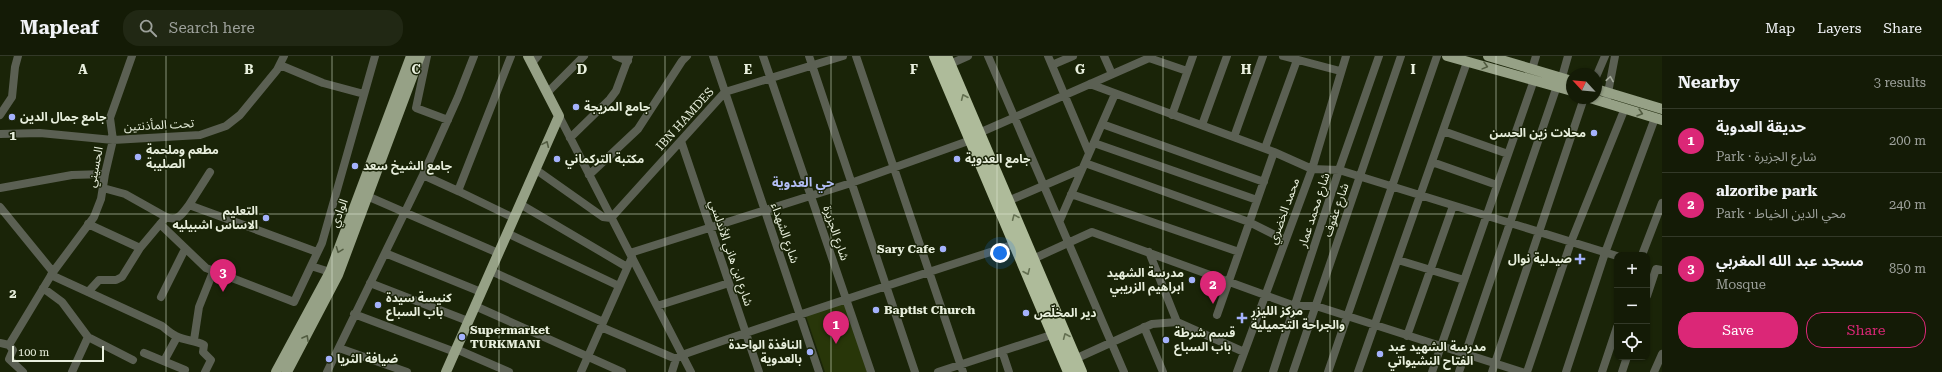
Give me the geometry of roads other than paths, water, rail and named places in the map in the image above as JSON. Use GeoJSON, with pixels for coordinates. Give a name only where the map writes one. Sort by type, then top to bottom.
{"type":"FeatureCollection","features":[{"type":"Feature","properties":{"kind":"highway"},"geometry":{"type":"LineString","coordinates":[[935,56],[1008,201],[1081,372]]}},
{"type":"Feature","properties":{"kind":"highway"},"geometry":{"type":"LineString","coordinates":[[948,60],[1015,244],[1069,372]]}},
{"type":"Feature","properties":{"kind":"main road","name":"الوادي"},"geometry":{"type":"LineString","coordinates":[[276,372],[330,272],[411,56]]}},
{"type":"Feature","properties":{"kind":"main road","name":"الوادي"},"geometry":{"type":"LineString","coordinates":[[287,372],[338,275],[420,56]]}},
{"type":"Feature","properties":{"kind":"main road"},"geometry":{"type":"LineString","coordinates":[[1447,56],[1566,89]]}},
{"type":"Feature","properties":{"kind":"main road"},"geometry":{"type":"LineString","coordinates":[[1494,57],[1566,78]]}},
{"type":"Feature","properties":{"kind":"main road"},"geometry":{"type":"LineString","coordinates":[[446,372],[559,116],[547,93],[533,58]]}},
{"type":"Feature","properties":{"kind":"main road"},"geometry":{"type":"LineString","coordinates":[[1602,94],[1625,108],[1659,119]]}},
{"type":"Feature","properties":{"kind":"main road"},"geometry":{"type":"LineString","coordinates":[[1602,98],[1662,109]]}},
{"type":"Feature","properties":{"kind":"street"},"geometry":{"type":"LineString","coordinates":[[0,115],[12,97],[15,67],[18,56]]}},
{"type":"Feature","properties":{"kind":"street","name":"الحسيني"},"geometry":{"type":"LineString","coordinates":[[9,345],[52,274],[94,217],[101,199],[113,140],[110,118],[132,56]]}},
{"type":"Feature","properties":{"kind":"street","name":"تحت المأذنتين"},"geometry":{"type":"LineString","coordinates":[[0,134],[40,133],[113,140],[200,135],[226,126],[240,115],[280,65],[284,56]]}},
{"type":"Feature","properties":{"kind":"street"},"geometry":{"type":"LineString","coordinates":[[160,224],[206,268],[213,272],[294,302],[322,243],[375,56]]}},
{"type":"Feature","properties":{"kind":"street"},"geometry":{"type":"LineString","coordinates":[[427,56],[416,108],[448,120]]}},
{"type":"Feature","properties":{"kind":"street"},"geometry":{"type":"LineString","coordinates":[[327,372],[423,175],[448,120],[474,56]]}},
{"type":"Feature","properties":{"kind":"street"},"geometry":{"type":"LineString","coordinates":[[458,191],[511,56]]}},
{"type":"Feature","properties":{"kind":"street"},"geometry":{"type":"LineString","coordinates":[[547,93],[584,56]]}},
{"type":"Feature","properties":{"kind":"street"},"geometry":{"type":"LineString","coordinates":[[570,138],[610,99],[616,91],[629,58],[616,56]]}},
{"type":"Feature","properties":{"kind":"street"},"geometry":{"type":"LineString","coordinates":[[589,175],[638,129],[682,61],[687,56]]}},
{"type":"Feature","properties":{"kind":"street","name":"شارع الشهداء"},"geometry":{"type":"LineString","coordinates":[[713,56],[819,372]]}},
{"type":"Feature","properties":{"kind":"street","name":"شارع الجزيرة"},"geometry":{"type":"LineString","coordinates":[[763,56],[871,372]]}},
{"type":"Feature","properties":{"kind":"street"},"geometry":{"type":"LineString","coordinates":[[809,56],[915,372]]}},
{"type":"Feature","properties":{"kind":"street","name":"IBN HAMDES"},"geometry":{"type":"LineString","coordinates":[[612,218],[725,92],[843,56]]}},
{"type":"Feature","properties":{"kind":"street"},"geometry":{"type":"LineString","coordinates":[[856,56],[962,368]]}},
{"type":"Feature","properties":{"kind":"street"},"geometry":{"type":"LineString","coordinates":[[948,60],[968,56]]}},
{"type":"Feature","properties":{"kind":"street"},"geometry":{"type":"LineString","coordinates":[[988,56],[1060,220],[1124,372]]}},
{"type":"Feature","properties":{"kind":"street"},"geometry":{"type":"LineString","coordinates":[[1048,56],[1089,153]]}},
{"type":"Feature","properties":{"kind":"street"},"geometry":{"type":"LineString","coordinates":[[1052,65],[1073,56]]}},
{"type":"Feature","properties":{"kind":"street"},"geometry":{"type":"LineString","coordinates":[[1104,56],[1112,74]]}},
{"type":"Feature","properties":{"kind":"street"},"geometry":{"type":"LineString","coordinates":[[1172,115],[1192,56]]}},
{"type":"Feature","properties":{"kind":"street"},"geometry":{"type":"LineString","coordinates":[[1202,125],[1227,56]]}},
{"type":"Feature","properties":{"kind":"street"},"geometry":{"type":"LineString","coordinates":[[1234,137],[1263,56]]}},
{"type":"Feature","properties":{"kind":"street"},"geometry":{"type":"LineString","coordinates":[[1283,56],[1340,71]]}},
{"type":"Feature","properties":{"kind":"street","name":"محمد الخضري"},"geometry":{"type":"LineString","coordinates":[[1237,372],[1312,169],[1340,71],[1346,56]]}},
{"type":"Feature","properties":{"kind":"street","name":"شارع محمد عمار"},"geometry":{"type":"LineString","coordinates":[[1272,372],[1339,170],[1379,56]]}},
{"type":"Feature","properties":{"kind":"street","name":"شارع عفوف"},"geometry":{"type":"LineString","coordinates":[[1293,372],[1400,56]]}},
{"type":"Feature","properties":{"kind":"street"},"geometry":{"type":"LineString","coordinates":[[1328,372],[1346,316],[1437,56]]}},
{"type":"Feature","properties":{"kind":"street"},"geometry":{"type":"LineString","coordinates":[[1532,69],[1536,56]]}},
{"type":"Feature","properties":{"kind":"street"},"geometry":{"type":"LineString","coordinates":[[1562,77],[1568,56]]}},
{"type":"Feature","properties":{"kind":"street"},"geometry":{"type":"LineString","coordinates":[[1600,68],[1605,56]]}},
{"type":"Feature","properties":{"kind":"street"},"geometry":{"type":"LineString","coordinates":[[1607,98],[1615,56]]}},
{"type":"Feature","properties":{"kind":"street"},"geometry":{"type":"LineString","coordinates":[[631,255],[765,209],[851,183],[975,137],[1014,116],[1150,58],[1187,71]]}},
{"type":"Feature","properties":{"kind":"street"},"geometry":{"type":"LineString","coordinates":[[1265,148],[1297,60]]}},
{"type":"Feature","properties":{"kind":"street"},"geometry":{"type":"LineString","coordinates":[[1358,372],[1467,62]]}},
{"type":"Feature","properties":{"kind":"street"},"geometry":{"type":"LineString","coordinates":[[280,65],[323,83],[364,94]]}},
{"type":"Feature","properties":{"kind":"street"},"geometry":{"type":"LineString","coordinates":[[1432,372],[1534,80]]}},
{"type":"Feature","properties":{"kind":"street"},"geometry":{"type":"LineString","coordinates":[[1090,84],[1265,148],[1312,169],[1339,170],[1486,217],[1614,255]]}},
{"type":"Feature","properties":{"kind":"street"},"geometry":{"type":"LineString","coordinates":[[1459,372],[1557,86]]}},
{"type":"Feature","properties":{"kind":"street"},"geometry":{"type":"LineString","coordinates":[[1060,220],[1115,94]]}},
{"type":"Feature","properties":{"kind":"street"},"geometry":{"type":"LineString","coordinates":[[1492,372],[1582,104]]}},
{"type":"Feature","properties":{"kind":"street"},"geometry":{"type":"LineString","coordinates":[[1527,372],[1571,242],[1625,108]]}},
{"type":"Feature","properties":{"kind":"street"},"geometry":{"type":"LineString","coordinates":[[559,116],[657,306],[679,357],[691,372]]}},
{"type":"Feature","properties":{"kind":"street"},"geometry":{"type":"LineString","coordinates":[[1566,372],[1605,253],[1659,119]]}},
{"type":"Feature","properties":{"kind":"street"},"geometry":{"type":"LineString","coordinates":[[1102,124],[1264,182]]}},
{"type":"Feature","properties":{"kind":"street"},"geometry":{"type":"LineString","coordinates":[[1443,131],[1508,154]]}},
{"type":"Feature","properties":{"kind":"street","name":"شارع ابن هاني الأندلسي"},"geometry":{"type":"LineString","coordinates":[[681,141],[758,372]]}},
{"type":"Feature","properties":{"kind":"street"},"geometry":{"type":"LineString","coordinates":[[1094,143],[1257,200]]}},
{"type":"Feature","properties":{"kind":"street"},"geometry":{"type":"LineString","coordinates":[[1217,315],[1274,152]]}},
{"type":"Feature","properties":{"kind":"street"},"geometry":{"type":"LineString","coordinates":[[1432,162],[1497,185]]}},
{"type":"Feature","properties":{"kind":"street"},"geometry":{"type":"LineString","coordinates":[[1008,201],[1083,166],[1250,222],[1285,240]]}},
{"type":"Feature","properties":{"kind":"street"},"geometry":{"type":"LineString","coordinates":[[536,169],[602,217],[612,218]]}},
{"type":"Feature","properties":{"kind":"street"},"geometry":{"type":"LineString","coordinates":[[103,188],[125,194],[166,217],[172,219],[179,218],[210,172]]}},
{"type":"Feature","properties":{"kind":"street"},"geometry":{"type":"LineString","coordinates":[[0,188],[72,175],[105,174]]}},
{"type":"Feature","properties":{"kind":"street"},"geometry":{"type":"LineString","coordinates":[[423,175],[514,218]]}},
{"type":"Feature","properties":{"kind":"street"},"geometry":{"type":"LineString","coordinates":[[1071,194],[1239,252]]}},
{"type":"Feature","properties":{"kind":"street"},"geometry":{"type":"LineString","coordinates":[[367,196],[498,253]]}},
{"type":"Feature","properties":{"kind":"street"},"geometry":{"type":"LineString","coordinates":[[1643,252],[1662,203]]}},
{"type":"Feature","properties":{"kind":"street"},"geometry":{"type":"LineString","coordinates":[[520,204],[627,267]]}},
{"type":"Feature","properties":{"kind":"street"},"geometry":{"type":"LineString","coordinates":[[189,205],[317,252]]}},
{"type":"Feature","properties":{"kind":"street"},"geometry":{"type":"LineString","coordinates":[[0,206],[52,274],[162,326],[177,337],[189,341],[194,340],[204,345],[203,352],[211,360],[205,372]]}},
{"type":"Feature","properties":{"kind":"street"},"geometry":{"type":"LineString","coordinates":[[1407,336],[1453,206]]}},
{"type":"Feature","properties":{"kind":"street"},"geometry":{"type":"LineString","coordinates":[[88,292],[99,280],[116,280],[122,277],[140,248],[166,217]]}},
{"type":"Feature","properties":{"kind":"street"},"geometry":{"type":"LineString","coordinates":[[88,224],[140,248]]}},
{"type":"Feature","properties":{"kind":"street"},"geometry":{"type":"LineString","coordinates":[[1033,259],[1092,232],[1295,306],[1316,306],[1522,372]]}},
{"type":"Feature","properties":{"kind":"street"},"geometry":{"type":"LineString","coordinates":[[507,233],[619,286]]}},
{"type":"Feature","properties":{"kind":"street"},"geometry":{"type":"LineString","coordinates":[[491,271],[602,325],[679,357],[846,298],[1015,244]]}},
{"type":"Feature","properties":{"kind":"street"},"geometry":{"type":"LineString","coordinates":[[161,297],[185,249]]}},
{"type":"Feature","properties":{"kind":"street"},"geometry":{"type":"LineString","coordinates":[[1149,252],[1177,322]]}},
{"type":"Feature","properties":{"kind":"street"},"geometry":{"type":"LineString","coordinates":[[385,253],[481,292]]}},
{"type":"Feature","properties":{"kind":"street"},"geometry":{"type":"LineString","coordinates":[[581,372],[631,255]]}},
{"type":"Feature","properties":{"kind":"street"},"geometry":{"type":"LineString","coordinates":[[1398,260],[1464,280]]}},
{"type":"Feature","properties":{"kind":"street"},"geometry":{"type":"LineString","coordinates":[[311,266],[330,272]]}},
{"type":"Feature","properties":{"kind":"street"},"geometry":{"type":"LineString","coordinates":[[1650,290],[1659,270]]}},
{"type":"Feature","properties":{"kind":"street"},"geometry":{"type":"LineString","coordinates":[[194,340],[199,308],[213,272]]}},
{"type":"Feature","properties":{"kind":"street"},"geometry":{"type":"LineString","coordinates":[[370,283],[468,321]]}},
{"type":"Feature","properties":{"kind":"street"},"geometry":{"type":"LineString","coordinates":[[657,306],[729,283]]}},
{"type":"Feature","properties":{"kind":"street"},"geometry":{"type":"LineString","coordinates":[[43,288],[62,302],[88,336],[133,360]]}},
{"type":"Feature","properties":{"kind":"street"},"geometry":{"type":"LineString","coordinates":[[475,306],[588,357],[612,370],[622,372]]}},
{"type":"Feature","properties":{"kind":"street"},"geometry":{"type":"LineString","coordinates":[[354,314],[455,350],[509,372]]}},
{"type":"Feature","properties":{"kind":"street"},"geometry":{"type":"LineString","coordinates":[[1075,359],[1152,324],[1177,322],[1244,352]]}},
{"type":"Feature","properties":{"kind":"street"},"geometry":{"type":"LineString","coordinates":[[1144,327],[1163,372]]}},
{"type":"Feature","properties":{"kind":"street"},"geometry":{"type":"LineString","coordinates":[[938,372],[962,368],[1002,351],[1054,334]]}},
{"type":"Feature","properties":{"kind":"street"},"geometry":{"type":"LineString","coordinates":[[72,372],[88,336]]}},
{"type":"Feature","properties":{"kind":"street"},"geometry":{"type":"LineString","coordinates":[[1602,372],[1614,336]]}},
{"type":"Feature","properties":{"kind":"street"},"geometry":{"type":"LineString","coordinates":[[164,361],[177,337]]}},
{"type":"Feature","properties":{"kind":"street"},"geometry":{"type":"LineString","coordinates":[[0,343],[9,345],[13,350],[9,359],[23,372]]}},
{"type":"Feature","properties":{"kind":"street"},"geometry":{"type":"LineString","coordinates":[[339,348],[406,372]]}},
{"type":"Feature","properties":{"kind":"street"},"geometry":{"type":"LineString","coordinates":[[1002,351],[1009,372]]}},
{"type":"Feature","properties":{"kind":"street"},"geometry":{"type":"LineString","coordinates":[[144,353],[187,371]]}},
{"type":"Feature","properties":{"kind":"street"},"geometry":{"type":"LineString","coordinates":[[1654,372],[1662,354]]}},
{"type":"Feature","properties":{"kind":"street"},"geometry":{"type":"LineString","coordinates":[[672,372],[679,357]]}},
{"type":"Feature","properties":{"kind":"street"},"geometry":{"type":"LineString","coordinates":[[1622,372],[1626,360]]}},
{"type":"Feature","properties":{"kind":"place","name":"جامع المريجة"},"geometry":{"type":"Point","coordinates":[576,107]}},
{"type":"Feature","properties":{"kind":"place","name":"جامع جمال الدين"},"geometry":{"type":"Point","coordinates":[12,117]}},
{"type":"Feature","properties":{"kind":"place","name":"محلات زين الحسن"},"geometry":{"type":"Point","coordinates":[1594,133]}},
{"type":"Feature","properties":{"kind":"place","name":"مطعم وملحمة الصليبة"},"geometry":{"type":"Point","coordinates":[138,157]}},
{"type":"Feature","properties":{"kind":"place","name":"مكتبة التركماني"},"geometry":{"type":"Point","coordinates":[557,159]}},
{"type":"Feature","properties":{"kind":"place","name":"جامع العدوية"},"geometry":{"type":"Point","coordinates":[957,159]}},
{"type":"Feature","properties":{"kind":"place","name":"جامع الشيخ سعد"},"geometry":{"type":"Point","coordinates":[355,166]}},
{"type":"Feature","properties":{"kind":"place","name":"التعلیم الاساس اشبیلیه"},"geometry":{"type":"Point","coordinates":[266,218]}},
{"type":"Feature","properties":{"kind":"place","name":"Sary Cafe"},"geometry":{"type":"Point","coordinates":[943,249]}},
{"type":"Feature","properties":{"kind":"place","name":"صيدلية نوال"},"geometry":{"type":"Point","coordinates":[1580,259]}},
{"type":"Feature","properties":{"kind":"place","name":"مدرسة الشهيد ابراهيم الزريبي"},"geometry":{"type":"Point","coordinates":[1192,280]}},
{"type":"Feature","properties":{"kind":"place","name":"مسجد عبد الله المغربي"},"geometry":{"type":"Point","coordinates":[223,292]}},
{"type":"Feature","properties":{"kind":"place","name":"alzoribe park"},"geometry":{"type":"Point","coordinates":[1213,304]}},
{"type":"Feature","properties":{"kind":"place","name":"كنيسة سيدة باب السباع"},"geometry":{"type":"Point","coordinates":[378,305]}},
{"type":"Feature","properties":{"kind":"place","name":"Baptist Church"},"geometry":{"type":"Point","coordinates":[876,310]}},
{"type":"Feature","properties":{"kind":"place","name":"دير المخلّص"},"geometry":{"type":"Point","coordinates":[1026,313]}},
{"type":"Feature","properties":{"kind":"place","name":"مركز الليزر والجراحة التجميلية"},"geometry":{"type":"Point","coordinates":[1242,318]}},
{"type":"Feature","properties":{"kind":"place","name":"Supermarket TURKMANI"},"geometry":{"type":"Point","coordinates":[462,337]}},
{"type":"Feature","properties":{"kind":"place","name":"قسم شرطة باب السباع"},"geometry":{"type":"Point","coordinates":[1166,340]}},
{"type":"Feature","properties":{"kind":"place","name":"حديقة العدوية"},"geometry":{"type":"Point","coordinates":[836,344]}},
{"type":"Feature","properties":{"kind":"place","name":"النافذة الواحدة بالعدوية"},"geometry":{"type":"Point","coordinates":[810,352]}},
{"type":"Feature","properties":{"kind":"place","name":"مدرسة الشهيد عبد الفتاح النشيواتي"},"geometry":{"type":"Point","coordinates":[1380,354]}},
{"type":"Feature","properties":{"kind":"place","name":"ضيافة الثريا"},"geometry":{"type":"Point","coordinates":[329,359]}},
{"type":"Feature","properties":{"kind":"district","name":"حي العدوية"},"geometry":{"type":"Point","coordinates":[803,182]}}]}
